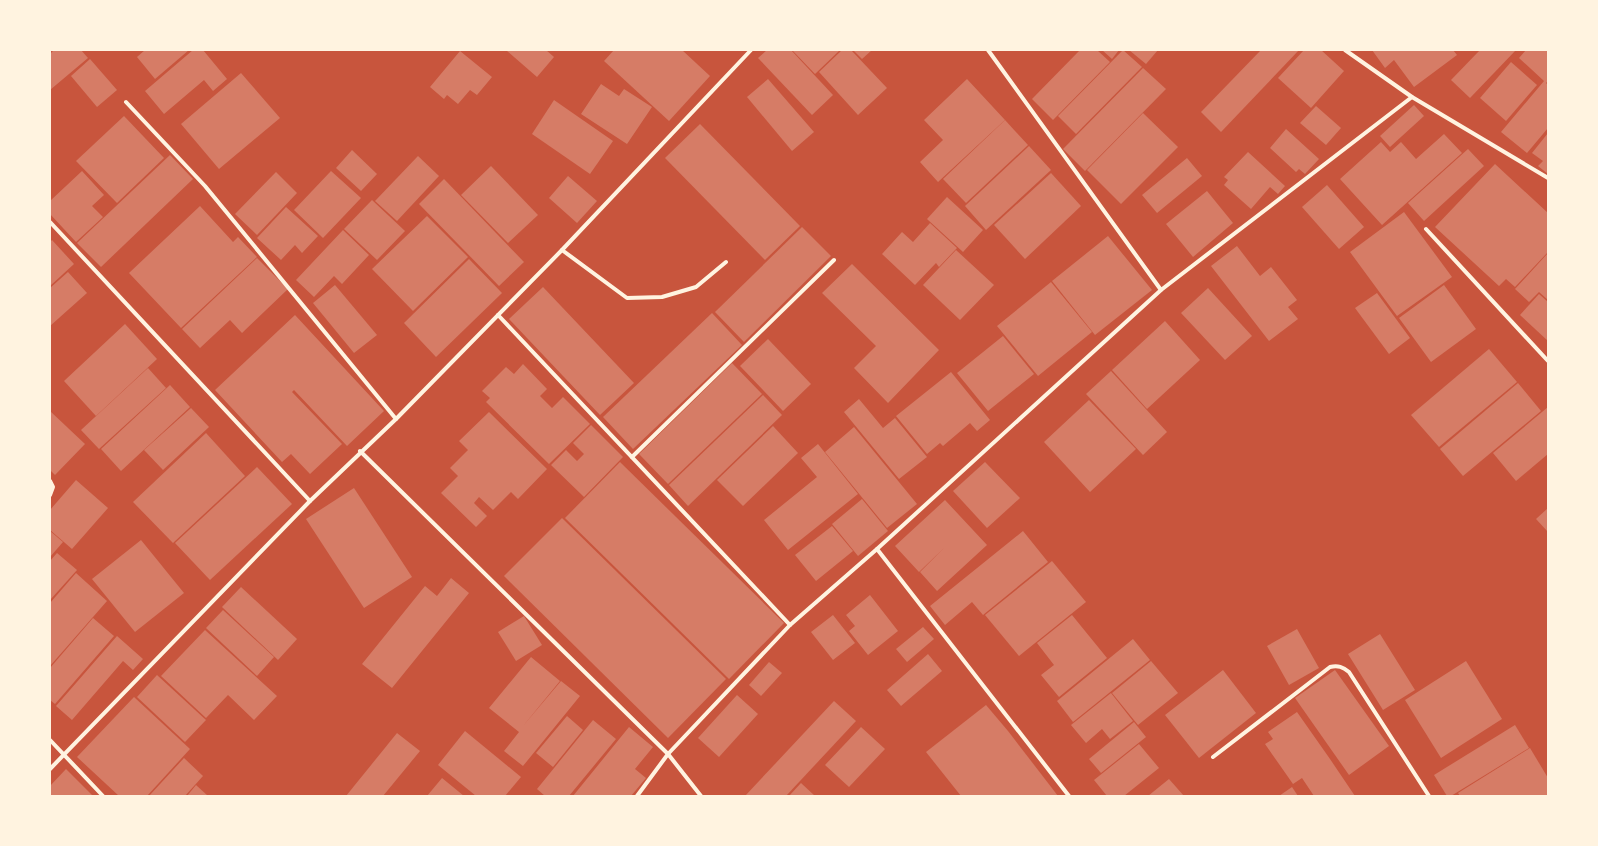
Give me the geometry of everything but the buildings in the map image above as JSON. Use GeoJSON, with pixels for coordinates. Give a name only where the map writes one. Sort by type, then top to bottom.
{"type":"FeatureCollection","features":[{"type":"Feature","properties":{"kind":"street"},"geometry":{"type":"LineString","coordinates":[[50,769],[310,501],[360,451],[396,419],[562,250],[751,50]]}},
{"type":"Feature","properties":{"kind":"street"},"geometry":{"type":"LineString","coordinates":[[988,50],[1161,290]]}},
{"type":"Feature","properties":{"kind":"street"},"geometry":{"type":"LineString","coordinates":[[1345,50],[1412,97],[1548,178]]}},
{"type":"Feature","properties":{"kind":"street"},"geometry":{"type":"LineString","coordinates":[[637,796],[668,754],[790,625],[877,549],[1161,290],[1412,97]]}},
{"type":"Feature","properties":{"kind":"street"},"geometry":{"type":"LineString","coordinates":[[126,102],[205,186],[396,419]]}},
{"type":"Feature","properties":{"kind":"street"},"geometry":{"type":"LineString","coordinates":[[50,222],[310,501]]}},
{"type":"Feature","properties":{"kind":"street"},"geometry":{"type":"LineString","coordinates":[[1426,229],[1548,361]]}},
{"type":"Feature","properties":{"kind":"street"},"geometry":{"type":"LineString","coordinates":[[562,250],[628,298],[662,297],[696,287],[726,262]]}},
{"type":"Feature","properties":{"kind":"street"},"geometry":{"type":"LineString","coordinates":[[632,457],[834,260]]}},
{"type":"Feature","properties":{"kind":"street"},"geometry":{"type":"LineString","coordinates":[[498,315],[790,625]]}},
{"type":"Feature","properties":{"kind":"street"},"geometry":{"type":"LineString","coordinates":[[360,451],[668,754],[701,796]]}},
{"type":"Feature","properties":{"kind":"street"},"geometry":{"type":"LineString","coordinates":[[50,480],[53,487],[50,495]]}},
{"type":"Feature","properties":{"kind":"street"},"geometry":{"type":"LineString","coordinates":[[877,549],[1069,796]]}},
{"type":"Feature","properties":{"kind":"street"},"geometry":{"type":"LineString","coordinates":[[1213,757],[1330,667],[1337,666],[1349,672],[1429,796]]}},
{"type":"Feature","properties":{"kind":"street"},"geometry":{"type":"LineString","coordinates":[[50,740],[103,796]]}}]}
